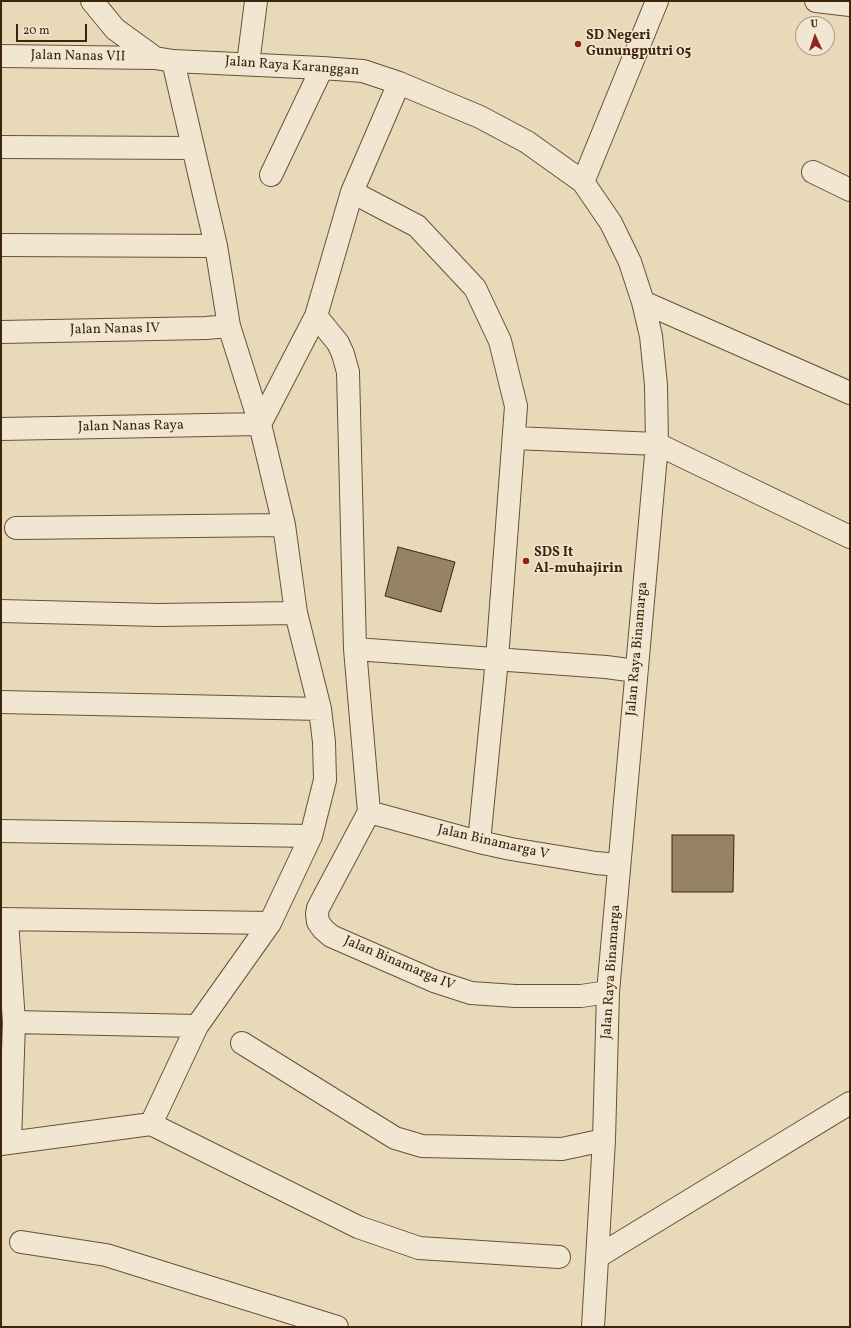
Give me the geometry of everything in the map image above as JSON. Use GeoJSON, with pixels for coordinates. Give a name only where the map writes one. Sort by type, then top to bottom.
{"type":"FeatureCollection","features":[{"type":"Feature","properties":{"kind":"street"},"geometry":{"type":"LineString","coordinates":[[92,1],[115,28],[164,59],[193,148],[216,246],[229,326],[260,424],[284,525],[296,613],[320,709],[324,742],[325,780],[311,836],[270,923],[197,1026],[151,1124]]}},
{"type":"Feature","properties":{"kind":"street"},"geometry":{"type":"LineString","coordinates":[[248,64],[256,1]]}},
{"type":"Feature","properties":{"kind":"street"},"geometry":{"type":"LineString","coordinates":[[582,182],[657,1]]}},
{"type":"Feature","properties":{"kind":"street"},"geometry":{"type":"LineString","coordinates":[[816,1],[850,5]]}},
{"type":"Feature","properties":{"kind":"street","name":"Jalan Nanas VII"},"geometry":{"type":"LineString","coordinates":[[1,56],[164,59]]}},
{"type":"Feature","properties":{"kind":"street","name":"Jalan Raya Karanggan"},"geometry":{"type":"LineString","coordinates":[[164,59],[363,71],[399,83],[480,117],[527,142],[582,182]]}},
{"type":"Feature","properties":{"kind":"street"},"geometry":{"type":"LineString","coordinates":[[271,175],[322,68]]}},
{"type":"Feature","properties":{"kind":"street"},"geometry":{"type":"LineString","coordinates":[[260,424],[316,316],[352,192],[399,83]]}},
{"type":"Feature","properties":{"kind":"street"},"geometry":{"type":"LineString","coordinates":[[1,147],[193,148]]}},
{"type":"Feature","properties":{"kind":"street"},"geometry":{"type":"LineString","coordinates":[[813,172],[850,190]]}},
{"type":"Feature","properties":{"kind":"street","name":"Jalan Raya Binamarga"},"geometry":{"type":"LineString","coordinates":[[582,182],[611,223],[630,262],[643,302],[651,336],[656,385],[657,444],[608,992],[604,1140],[593,1327]]}},
{"type":"Feature","properties":{"kind":"street"},"geometry":{"type":"LineString","coordinates":[[352,192],[417,226],[474,288],[500,341],[516,406],[497,659],[479,842]]}},
{"type":"Feature","properties":{"kind":"street"},"geometry":{"type":"LineString","coordinates":[[1,245],[216,246]]}},
{"type":"Feature","properties":{"kind":"street"},"geometry":{"type":"LineString","coordinates":[[643,302],[850,393]]}},
{"type":"Feature","properties":{"kind":"street"},"geometry":{"type":"LineString","coordinates":[[316,316],[338,343],[348,372],[355,649],[369,812]]}},
{"type":"Feature","properties":{"kind":"street","name":"Jalan Nanas IV"},"geometry":{"type":"LineString","coordinates":[[1,332],[206,328],[229,326]]}},
{"type":"Feature","properties":{"kind":"street","name":"Jalan Nanas Raya"},"geometry":{"type":"LineString","coordinates":[[1,429],[260,424]]}},
{"type":"Feature","properties":{"kind":"street"},"geometry":{"type":"LineString","coordinates":[[514,438],[657,444],[850,537]]}},
{"type":"Feature","properties":{"kind":"street"},"geometry":{"type":"LineString","coordinates":[[16,528],[284,525]]}},
{"type":"Feature","properties":{"kind":"street"},"geometry":{"type":"LineString","coordinates":[[1,611],[158,615],[296,613]]}},
{"type":"Feature","properties":{"kind":"street"},"geometry":{"type":"LineString","coordinates":[[355,649],[606,667],[636,672]]}},
{"type":"Feature","properties":{"kind":"street"},"geometry":{"type":"LineString","coordinates":[[1,702],[320,709]]}},
{"type":"Feature","properties":{"kind":"street","name":"Jalan Binamarga V"},"geometry":{"type":"LineString","coordinates":[[369,812],[479,842],[511,849],[596,864],[619,865]]}},
{"type":"Feature","properties":{"kind":"street","name":"Jalan Binamarga IV"},"geometry":{"type":"LineString","coordinates":[[369,812],[318,908],[318,922],[331,936],[434,981],[472,993],[515,996],[574,996],[608,992]]}},
{"type":"Feature","properties":{"kind":"street"},"geometry":{"type":"LineString","coordinates":[[1,831],[311,836]]}},
{"type":"Feature","properties":{"kind":"street"},"geometry":{"type":"LineString","coordinates":[[270,923],[4,920],[14,1022],[5,1143],[151,1124],[358,1227],[419,1248],[559,1257]]}},
{"type":"Feature","properties":{"kind":"street"},"geometry":{"type":"LineString","coordinates":[[14,1022],[197,1026]]}},
{"type":"Feature","properties":{"kind":"street"},"geometry":{"type":"LineString","coordinates":[[242,1043],[395,1138],[422,1146],[562,1149],[604,1140]]}},
{"type":"Feature","properties":{"kind":"street"},"geometry":{"type":"LineString","coordinates":[[597,1257],[850,1104]]}},
{"type":"Feature","properties":{"kind":"street"},"geometry":{"type":"LineString","coordinates":[[21,1242],[106,1255],[337,1327]]}},
{"type":"Feature","properties":{"kind":"building"},"geometry":{"type":"Polygon","coordinates":[[[398,547],[455,562],[441,612],[385,596],[398,547]]]}},
{"type":"Feature","properties":{"kind":"building"},"geometry":{"type":"Polygon","coordinates":[[[672,835],[734,835],[733,892],[672,892],[672,835]]]}},
{"type":"Feature","properties":{"kind":"place","name":"SD Negeri Gunungputri 05"},"geometry":{"type":"Point","coordinates":[578,44]}},
{"type":"Feature","properties":{"kind":"place","name":"SDS It Al-muhajirin"},"geometry":{"type":"Point","coordinates":[526,561]}}]}
